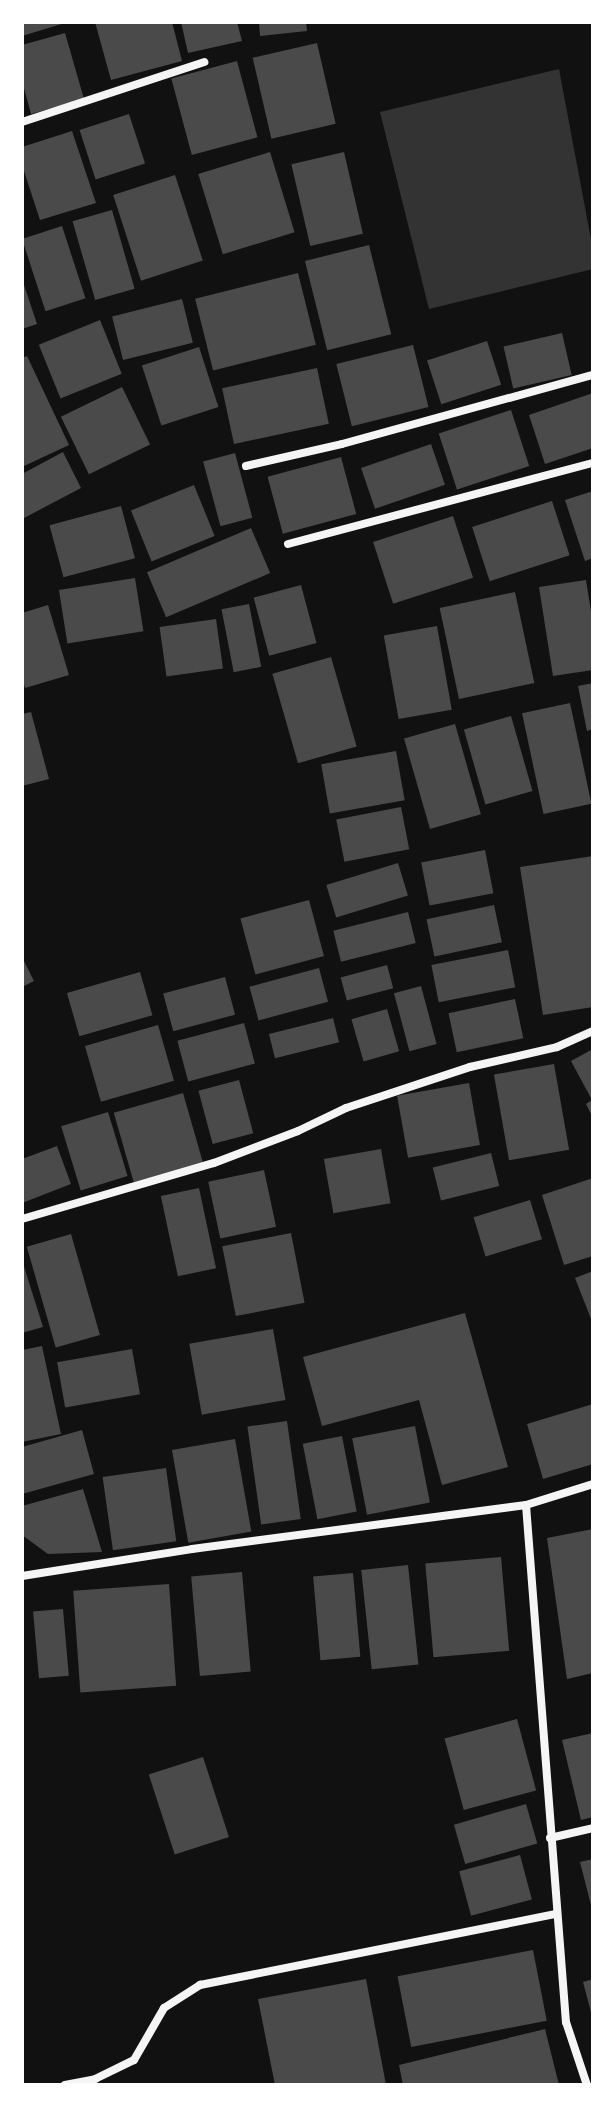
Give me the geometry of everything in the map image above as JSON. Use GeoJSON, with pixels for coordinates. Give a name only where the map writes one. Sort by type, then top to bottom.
{"type":"FeatureCollection","features":[{"type":"Feature","properties":{"kind":"street"},"geometry":{"type":"LineString","coordinates":[[22,122],[204,62]]}},
{"type":"Feature","properties":{"kind":"street"},"geometry":{"type":"LineString","coordinates":[[246,466],[342,444],[593,375]]}},
{"type":"Feature","properties":{"kind":"street"},"geometry":{"type":"LineString","coordinates":[[288,544],[593,463]]}},
{"type":"Feature","properties":{"kind":"street"},"geometry":{"type":"LineString","coordinates":[[22,1219],[214,1163],[298,1131],[346,1108],[470,1067],[557,1047],[593,1031]]}},
{"type":"Feature","properties":{"kind":"street"},"geometry":{"type":"LineString","coordinates":[[22,1576],[192,1549],[526,1505],[593,1484]]}},
{"type":"Feature","properties":{"kind":"street"},"geometry":{"type":"LineString","coordinates":[[526,1505],[566,2022],[587,2085]]}},
{"type":"Feature","properties":{"kind":"street"},"geometry":{"type":"LineString","coordinates":[[550,1838],[593,1828]]}},
{"type":"Feature","properties":{"kind":"street"},"geometry":{"type":"LineString","coordinates":[[65,2085],[95,2079],[134,2060],[164,2008],[200,1985],[556,1914]]}},
{"type":"Feature","properties":{"kind":"shaded area"},"geometry":{"type":"Polygon","coordinates":[[[559,69],[593,250],[593,269],[429,309],[380,112],[559,69]]]}},
{"type":"Feature","properties":{"kind":"building"},"geometry":{"type":"Polygon","coordinates":[[[22,22],[64,22],[65,23],[22,36],[22,22]]]}},
{"type":"Feature","properties":{"kind":"building"},"geometry":{"type":"Polygon","coordinates":[[[95,22],[172,22],[182,61],[111,80],[95,22]]]}},
{"type":"Feature","properties":{"kind":"building"},"geometry":{"type":"Polygon","coordinates":[[[181,22],[237,22],[242,41],[188,53],[181,22]]]}},
{"type":"Feature","properties":{"kind":"building"},"geometry":{"type":"Polygon","coordinates":[[[259,22],[306,22],[307,31],[260,36],[259,22]]]}},
{"type":"Feature","properties":{"kind":"building"},"geometry":{"type":"Polygon","coordinates":[[[65,33],[84,99],[31,114],[22,81],[22,45],[65,33]]]}},
{"type":"Feature","properties":{"kind":"building"},"geometry":{"type":"Polygon","coordinates":[[[317,43],[336,124],[271,139],[253,58],[317,43]]]}},
{"type":"Feature","properties":{"kind":"building"},"geometry":{"type":"Polygon","coordinates":[[[237,61],[257,137],[192,155],[171,79],[237,61]]]}},
{"type":"Feature","properties":{"kind":"building"},"geometry":{"type":"Polygon","coordinates":[[[129,114],[145,163],[96,180],[80,130],[129,114]]]}},
{"type":"Feature","properties":{"kind":"building"},"geometry":{"type":"Polygon","coordinates":[[[72,131],[96,203],[40,220],[22,165],[22,147],[72,131]]]}},
{"type":"Feature","properties":{"kind":"building"},"geometry":{"type":"Polygon","coordinates":[[[270,152],[295,232],[223,254],[198,174],[270,152]]]}},
{"type":"Feature","properties":{"kind":"building"},"geometry":{"type":"Polygon","coordinates":[[[344,152],[363,234],[310,246],[291,164],[344,152]]]}},
{"type":"Feature","properties":{"kind":"building"},"geometry":{"type":"Polygon","coordinates":[[[175,175],[203,261],[141,281],[113,195],[175,175]]]}},
{"type":"Feature","properties":{"kind":"building"},"geometry":{"type":"Polygon","coordinates":[[[112,210],[135,289],[95,300],[73,221],[112,210]]]}},
{"type":"Feature","properties":{"kind":"building"},"geometry":{"type":"Polygon","coordinates":[[[62,226],[85,298],[46,311],[22,239],[62,226]]]}},
{"type":"Feature","properties":{"kind":"building"},"geometry":{"type":"Polygon","coordinates":[[[369,245],[391,334],[327,350],[305,261],[369,245]]]}},
{"type":"Feature","properties":{"kind":"building"},"geometry":{"type":"Polygon","coordinates":[[[298,273],[316,345],[213,370],[195,299],[298,273]]]}},
{"type":"Feature","properties":{"kind":"building"},"geometry":{"type":"Polygon","coordinates":[[[22,279],[37,324],[22,329],[22,279]]]}},
{"type":"Feature","properties":{"kind":"building"},"geometry":{"type":"Polygon","coordinates":[[[182,299],[193,343],[123,360],[112,316],[182,299]]]}},
{"type":"Feature","properties":{"kind":"building"},"geometry":{"type":"Polygon","coordinates":[[[100,320],[122,374],[61,399],[39,345],[100,320]]]}},
{"type":"Feature","properties":{"kind":"building"},"geometry":{"type":"Polygon","coordinates":[[[562,333],[572,375],[513,388],[504,346],[562,333]]]}},
{"type":"Feature","properties":{"kind":"building"},"geometry":{"type":"Polygon","coordinates":[[[487,341],[501,385],[441,404],[427,360],[487,341]]]}},
{"type":"Feature","properties":{"kind":"building"},"geometry":{"type":"Polygon","coordinates":[[[413,345],[428,407],[352,426],[336,364],[413,345]]]}},
{"type":"Feature","properties":{"kind":"building"},"geometry":{"type":"Polygon","coordinates":[[[199,347],[218,407],[161,425],[142,366],[199,347]]]}},
{"type":"Feature","properties":{"kind":"building"},"geometry":{"type":"Polygon","coordinates":[[[27,356],[69,445],[22,467],[22,358],[27,356]]]}},
{"type":"Feature","properties":{"kind":"building"},"geometry":{"type":"Polygon","coordinates":[[[317,368],[329,424],[234,444],[222,388],[317,368]]]}},
{"type":"Feature","properties":{"kind":"building"},"geometry":{"type":"Polygon","coordinates":[[[122,387],[150,445],[89,474],[61,417],[122,387]]]}},
{"type":"Feature","properties":{"kind":"building"},"geometry":{"type":"Polygon","coordinates":[[[593,393],[593,448],[545,464],[529,415],[593,393]]]}},
{"type":"Feature","properties":{"kind":"building"},"geometry":{"type":"Polygon","coordinates":[[[511,410],[529,466],[457,490],[439,433],[511,410]]]}},
{"type":"Feature","properties":{"kind":"building"},"geometry":{"type":"Polygon","coordinates":[[[431,444],[445,485],[375,509],[361,468],[431,444]]]}},
{"type":"Feature","properties":{"kind":"building"},"geometry":{"type":"Polygon","coordinates":[[[63,452],[81,488],[24,518],[22,474],[63,452]]]}},
{"type":"Feature","properties":{"kind":"building"},"geometry":{"type":"Polygon","coordinates":[[[235,453],[252,518],[220,526],[203,462],[235,453]]]}},
{"type":"Feature","properties":{"kind":"building"},"geometry":{"type":"Polygon","coordinates":[[[341,457],[356,514],[283,534],[268,477],[341,457]]]}},
{"type":"Feature","properties":{"kind":"building"},"geometry":{"type":"Polygon","coordinates":[[[194,485],[215,536],[152,561],[131,510],[194,485]]]}},
{"type":"Feature","properties":{"kind":"building"},"geometry":{"type":"Polygon","coordinates":[[[593,491],[593,558],[585,561],[565,500],[593,491]]]}},
{"type":"Feature","properties":{"kind":"building"},"geometry":{"type":"Polygon","coordinates":[[[552,501],[570,555],[490,581],[472,527],[552,501]]]}},
{"type":"Feature","properties":{"kind":"building"},"geometry":{"type":"Polygon","coordinates":[[[121,506],[135,558],[63,577],[50,525],[121,506]]]}},
{"type":"Feature","properties":{"kind":"building"},"geometry":{"type":"Polygon","coordinates":[[[453,516],[473,578],[393,604],[373,542],[453,516]]]}},
{"type":"Feature","properties":{"kind":"building"},"geometry":{"type":"Polygon","coordinates":[[[251,528],[270,573],[166,617],[147,572],[251,528]]]}},
{"type":"Feature","properties":{"kind":"building"},"geometry":{"type":"Polygon","coordinates":[[[135,578],[143,631],[67,643],[59,590],[135,578]]]}},
{"type":"Feature","properties":{"kind":"building"},"geometry":{"type":"Polygon","coordinates":[[[586,580],[593,624],[593,670],[553,676],[539,587],[586,580]]]}},
{"type":"Feature","properties":{"kind":"building"},"geometry":{"type":"Polygon","coordinates":[[[301,585],[317,643],[269,656],[254,598],[301,585]]]}},
{"type":"Feature","properties":{"kind":"building"},"geometry":{"type":"Polygon","coordinates":[[[515,592],[534,683],[459,699],[440,608],[515,592]]]}},
{"type":"Feature","properties":{"kind":"building"},"geometry":{"type":"Polygon","coordinates":[[[249,604],[261,667],[234,672],[222,609],[249,604]]]}},
{"type":"Feature","properties":{"kind":"building"},"geometry":{"type":"Polygon","coordinates":[[[48,605],[69,675],[25,688],[22,677],[22,613],[48,605]]]}},
{"type":"Feature","properties":{"kind":"building"},"geometry":{"type":"Polygon","coordinates":[[[216,619],[223,669],[167,676],[160,627],[216,619]]]}},
{"type":"Feature","properties":{"kind":"building"},"geometry":{"type":"Polygon","coordinates":[[[437,626],[452,710],[399,719],[384,635],[437,626]]]}},
{"type":"Feature","properties":{"kind":"building"},"geometry":{"type":"Polygon","coordinates":[[[331,657],[357,746],[298,763],[272,674],[331,657]]]}},
{"type":"Feature","properties":{"kind":"building"},"geometry":{"type":"Polygon","coordinates":[[[593,683],[593,729],[587,731],[578,686],[593,683]]]}},
{"type":"Feature","properties":{"kind":"building"},"geometry":{"type":"Polygon","coordinates":[[[570,703],[591,804],[543,814],[522,713],[570,703]]]}},
{"type":"Feature","properties":{"kind":"building"},"geometry":{"type":"Polygon","coordinates":[[[31,712],[49,779],[22,786],[22,714],[31,712]]]}},
{"type":"Feature","properties":{"kind":"building"},"geometry":{"type":"Polygon","coordinates":[[[511,716],[532,791],[485,804],[464,730],[511,716]]]}},
{"type":"Feature","properties":{"kind":"building"},"geometry":{"type":"Polygon","coordinates":[[[455,724],[481,814],[430,829],[404,739],[455,724]]]}},
{"type":"Feature","properties":{"kind":"building"},"geometry":{"type":"Polygon","coordinates":[[[396,751],[405,800],[330,813],[321,764],[396,751]]]}},
{"type":"Feature","properties":{"kind":"building"},"geometry":{"type":"Polygon","coordinates":[[[401,807],[409,849],[344,862],[336,820],[401,807]]]}},
{"type":"Feature","properties":{"kind":"building"},"geometry":{"type":"Polygon","coordinates":[[[485,850],[493,893],[430,906],[421,862],[485,850]]]}},
{"type":"Feature","properties":{"kind":"building"},"geometry":{"type":"Polygon","coordinates":[[[593,856],[593,1007],[543,1015],[520,867],[593,856]]]}},
{"type":"Feature","properties":{"kind":"building"},"geometry":{"type":"Polygon","coordinates":[[[398,863],[408,896],[336,917],[326,885],[398,863]]]}},
{"type":"Feature","properties":{"kind":"building"},"geometry":{"type":"Polygon","coordinates":[[[309,900],[324,956],[255,974],[240,918],[309,900]]]}},
{"type":"Feature","properties":{"kind":"building"},"geometry":{"type":"Polygon","coordinates":[[[494,905],[502,942],[434,957],[427,919],[494,905]]]}},
{"type":"Feature","properties":{"kind":"building"},"geometry":{"type":"Polygon","coordinates":[[[408,912],[416,943],[341,962],[333,931],[408,912]]]}},
{"type":"Feature","properties":{"kind":"building"},"geometry":{"type":"Polygon","coordinates":[[[508,950],[515,987],[439,1002],[431,965],[508,950]]]}},
{"type":"Feature","properties":{"kind":"building"},"geometry":{"type":"Polygon","coordinates":[[[22,957],[34,981],[22,987],[22,957]]]}},
{"type":"Feature","properties":{"kind":"building"},"geometry":{"type":"Polygon","coordinates":[[[387,965],[393,988],[347,1001],[341,977],[387,965]]]}},
{"type":"Feature","properties":{"kind":"building"},"geometry":{"type":"Polygon","coordinates":[[[319,968],[328,1002],[259,1020],[249,987],[319,968]]]}},
{"type":"Feature","properties":{"kind":"building"},"geometry":{"type":"Polygon","coordinates":[[[140,972],[152,1015],[79,1036],[67,993],[140,972]]]}},
{"type":"Feature","properties":{"kind":"building"},"geometry":{"type":"Polygon","coordinates":[[[225,977],[235,1015],[173,1031],[163,994],[225,977]]]}},
{"type":"Feature","properties":{"kind":"building"},"geometry":{"type":"Polygon","coordinates":[[[421,986],[437,1044],[409,1051],[394,993],[421,986]]]}},
{"type":"Feature","properties":{"kind":"building"},"geometry":{"type":"Polygon","coordinates":[[[515,999],[523,1038],[457,1052],[448,1013],[515,999]]]}},
{"type":"Feature","properties":{"kind":"building"},"geometry":{"type":"Polygon","coordinates":[[[387,1009],[399,1051],[364,1061],[351,1019],[387,1009]]]}},
{"type":"Feature","properties":{"kind":"building"},"geometry":{"type":"Polygon","coordinates":[[[333,1018],[339,1042],[275,1058],[269,1034],[333,1018]]]}},
{"type":"Feature","properties":{"kind":"building"},"geometry":{"type":"Polygon","coordinates":[[[244,1023],[255,1064],[188,1081],[177,1041],[244,1023]]]}},
{"type":"Feature","properties":{"kind":"building"},"geometry":{"type":"Polygon","coordinates":[[[158,1025],[174,1081],[101,1102],[85,1046],[158,1025]]]}},
{"type":"Feature","properties":{"kind":"building"},"geometry":{"type":"Polygon","coordinates":[[[593,1049],[593,1118],[586,1104],[592,1100],[571,1061],[593,1049]]]}},
{"type":"Feature","properties":{"kind":"building"},"geometry":{"type":"Polygon","coordinates":[[[554,1064],[569,1150],[509,1160],[494,1075],[554,1064]]]}},
{"type":"Feature","properties":{"kind":"building"},"geometry":{"type":"Polygon","coordinates":[[[239,1080],[253,1133],[213,1144],[198,1091],[239,1080]]]}},
{"type":"Feature","properties":{"kind":"building"},"geometry":{"type":"Polygon","coordinates":[[[469,1083],[480,1145],[408,1158],[397,1096],[469,1083]]]}},
{"type":"Feature","properties":{"kind":"building"},"geometry":{"type":"Polygon","coordinates":[[[183,1093],[203,1162],[134,1182],[114,1113],[183,1093]]]}},
{"type":"Feature","properties":{"kind":"building"},"geometry":{"type":"Polygon","coordinates":[[[108,1112],[128,1176],[81,1190],[61,1126],[108,1112]]]}},
{"type":"Feature","properties":{"kind":"building"},"geometry":{"type":"Polygon","coordinates":[[[57,1146],[71,1184],[22,1203],[22,1159],[57,1146]]]}},
{"type":"Feature","properties":{"kind":"building"},"geometry":{"type":"Polygon","coordinates":[[[381,1149],[391,1203],[333,1213],[324,1159],[381,1149]]]}},
{"type":"Feature","properties":{"kind":"building"},"geometry":{"type":"Polygon","coordinates":[[[491,1153],[499,1186],[441,1201],[433,1168],[491,1153]]]}},
{"type":"Feature","properties":{"kind":"building"},"geometry":{"type":"Polygon","coordinates":[[[264,1170],[276,1227],[220,1239],[208,1182],[264,1170]]]}},
{"type":"Feature","properties":{"kind":"building"},"geometry":{"type":"Polygon","coordinates":[[[593,1178],[593,1256],[564,1265],[542,1195],[593,1178]]]}},
{"type":"Feature","properties":{"kind":"building"},"geometry":{"type":"Polygon","coordinates":[[[199,1188],[216,1268],[178,1276],[161,1196],[199,1188]]]}},
{"type":"Feature","properties":{"kind":"building"},"geometry":{"type":"Polygon","coordinates":[[[530,1200],[542,1239],[486,1256],[474,1217],[530,1200]]]}},
{"type":"Feature","properties":{"kind":"building"},"geometry":{"type":"Polygon","coordinates":[[[291,1233],[305,1303],[236,1316],[222,1246],[291,1233]]]}},
{"type":"Feature","properties":{"kind":"building"},"geometry":{"type":"Polygon","coordinates":[[[71,1234],[100,1335],[56,1348],[27,1247],[71,1234]]]}},
{"type":"Feature","properties":{"kind":"building"},"geometry":{"type":"Polygon","coordinates":[[[22,1260],[43,1327],[22,1333],[22,1260]]]}},
{"type":"Feature","properties":{"kind":"building"},"geometry":{"type":"Polygon","coordinates":[[[593,1271],[593,1324],[575,1278],[593,1271]]]}},
{"type":"Feature","properties":{"kind":"building"},"geometry":{"type":"Polygon","coordinates":[[[465,1313],[508,1467],[442,1485],[419,1400],[322,1426],[303,1357],[465,1313]]]}},
{"type":"Feature","properties":{"kind":"building"},"geometry":{"type":"Polygon","coordinates":[[[273,1329],[286,1400],[202,1415],[189,1344],[273,1329]]]}},
{"type":"Feature","properties":{"kind":"building"},"geometry":{"type":"Polygon","coordinates":[[[42,1346],[61,1434],[22,1442],[22,1350],[42,1346]]]}},
{"type":"Feature","properties":{"kind":"building"},"geometry":{"type":"Polygon","coordinates":[[[132,1349],[140,1394],[65,1407],[57,1362],[132,1349]]]}},
{"type":"Feature","properties":{"kind":"building"},"geometry":{"type":"Polygon","coordinates":[[[593,1404],[593,1464],[543,1479],[527,1424],[593,1404]]]}},
{"type":"Feature","properties":{"kind":"building"},"geometry":{"type":"Polygon","coordinates":[[[287,1421],[301,1519],[261,1525],[247,1427],[287,1421]]]}},
{"type":"Feature","properties":{"kind":"building"},"geometry":{"type":"Polygon","coordinates":[[[415,1426],[430,1503],[367,1515],[352,1438],[415,1426]]]}},
{"type":"Feature","properties":{"kind":"building"},"geometry":{"type":"Polygon","coordinates":[[[82,1430],[94,1474],[22,1494],[22,1447],[82,1430]]]}},
{"type":"Feature","properties":{"kind":"building"},"geometry":{"type":"Polygon","coordinates":[[[342,1436],[357,1512],[317,1519],[303,1444],[342,1436]]]}},
{"type":"Feature","properties":{"kind":"building"},"geometry":{"type":"Polygon","coordinates":[[[235,1439],[251,1532],[188,1543],[172,1450],[235,1439]]]}},
{"type":"Feature","properties":{"kind":"building"},"geometry":{"type":"Polygon","coordinates":[[[166,1468],[176,1541],[113,1550],[103,1477],[166,1468]]]}},
{"type":"Feature","properties":{"kind":"building"},"geometry":{"type":"Polygon","coordinates":[[[83,1489],[102,1552],[48,1554],[22,1535],[22,1506],[83,1489]]]}},
{"type":"Feature","properties":{"kind":"building"},"geometry":{"type":"Polygon","coordinates":[[[593,1529],[593,1673],[567,1679],[547,1538],[593,1529]]]}},
{"type":"Feature","properties":{"kind":"building"},"geometry":{"type":"Polygon","coordinates":[[[501,1557],[509,1651],[433,1657],[425,1564],[501,1557]]]}},
{"type":"Feature","properties":{"kind":"building"},"geometry":{"type":"Polygon","coordinates":[[[408,1565],[418,1664],[372,1669],[361,1570],[408,1565]]]}},
{"type":"Feature","properties":{"kind":"building"},"geometry":{"type":"Polygon","coordinates":[[[242,1572],[251,1672],[200,1676],[191,1576],[242,1572]]]}},
{"type":"Feature","properties":{"kind":"building"},"geometry":{"type":"Polygon","coordinates":[[[353,1573],[360,1657],[320,1660],[313,1576],[353,1573]]]}},
{"type":"Feature","properties":{"kind":"building"},"geometry":{"type":"Polygon","coordinates":[[[169,1584],[176,1686],[80,1692],[73,1591],[169,1584]]]}},
{"type":"Feature","properties":{"kind":"building"},"geometry":{"type":"Polygon","coordinates":[[[63,1609],[69,1676],[39,1678],[33,1612],[63,1609]]]}},
{"type":"Feature","properties":{"kind":"building"},"geometry":{"type":"Polygon","coordinates":[[[517,1719],[536,1790],[464,1810],[445,1738],[517,1719]]]}},
{"type":"Feature","properties":{"kind":"building"},"geometry":{"type":"Polygon","coordinates":[[[593,1733],[593,1817],[581,1820],[562,1740],[593,1733]]]}},
{"type":"Feature","properties":{"kind":"building"},"geometry":{"type":"Polygon","coordinates":[[[203,1757],[229,1837],[175,1855],[149,1775],[203,1757]]]}},
{"type":"Feature","properties":{"kind":"building"},"geometry":{"type":"Polygon","coordinates":[[[526,1804],[537,1843],[465,1864],[454,1825],[526,1804]]]}},
{"type":"Feature","properties":{"kind":"building"},"geometry":{"type":"Polygon","coordinates":[[[520,1855],[532,1899],[471,1916],[459,1871],[520,1855]]]}},
{"type":"Feature","properties":{"kind":"building"},"geometry":{"type":"Polygon","coordinates":[[[593,1859],[593,1909],[592,1909],[580,1862],[593,1859]]]}},
{"type":"Feature","properties":{"kind":"building"},"geometry":{"type":"Polygon","coordinates":[[[533,1950],[547,2021],[411,2047],[398,1976],[533,1950]]]}},
{"type":"Feature","properties":{"kind":"building"},"geometry":{"type":"Polygon","coordinates":[[[366,1979],[386,2085],[275,2085],[258,1999],[366,1979]]]}},
{"type":"Feature","properties":{"kind":"building"},"geometry":{"type":"Polygon","coordinates":[[[593,1979],[593,2016],[592,2016],[583,1982],[593,1979]]]}},
{"type":"Feature","properties":{"kind":"building"},"geometry":{"type":"Polygon","coordinates":[[[545,2029],[559,2085],[403,2085],[399,2065],[545,2029]]]}}]}
